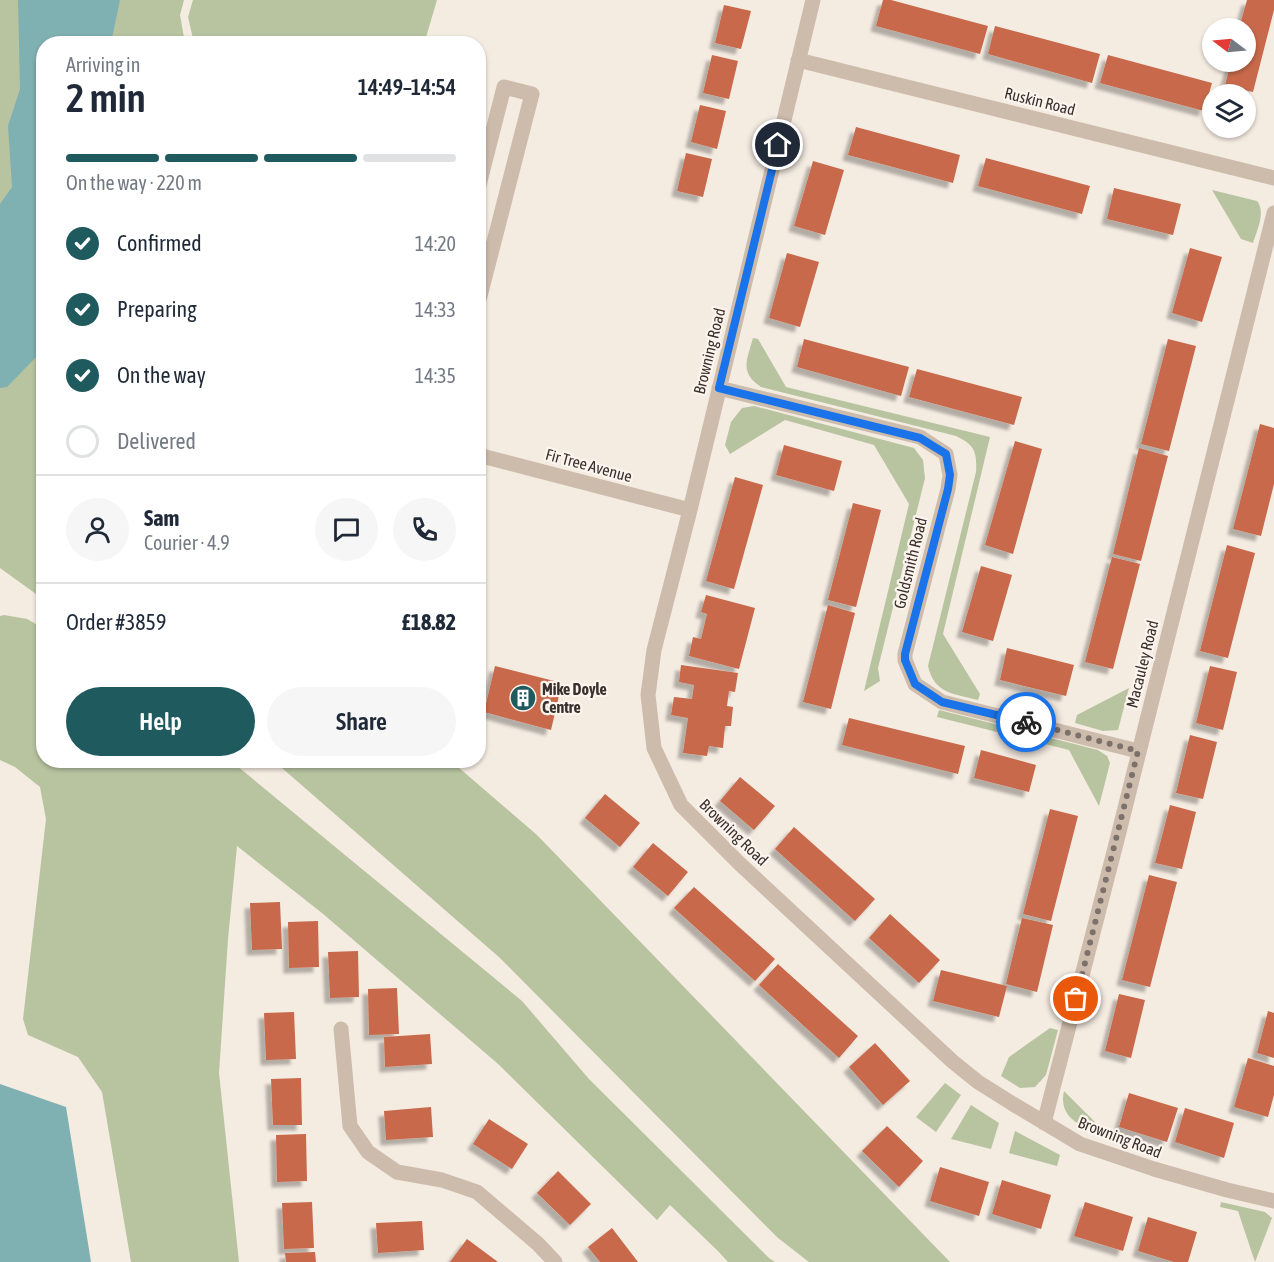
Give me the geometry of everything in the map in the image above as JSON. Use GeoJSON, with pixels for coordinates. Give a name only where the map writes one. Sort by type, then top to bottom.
{"type":"FeatureCollection","features":[{"type":"Feature","properties":{"kind":"street","name":"Browning Road"},"geometry":{"type":"LineString","coordinates":[[813,0],[654,650],[648,695],[654,748],[681,805],[740,864],[952,1061],[978,1082],[1080,1143],[1142,1165],[1274,1201]]}},
{"type":"Feature","properties":{"kind":"street","name":"Ruskin Road"},"geometry":{"type":"LineString","coordinates":[[798,60],[1274,178]]}},
{"type":"Feature","properties":{"kind":"street"},"geometry":{"type":"LineString","coordinates":[[486,158],[504,87],[532,94],[486,273]]}},
{"type":"Feature","properties":{"kind":"street","name":"Macauley Road"},"geometry":{"type":"LineString","coordinates":[[1044,1123],[1274,213]]}},
{"type":"Feature","properties":{"kind":"street","name":"Goldsmith Road"},"geometry":{"type":"LineString","coordinates":[[719,388],[920,438],[946,454],[950,475],[948,489],[905,654],[905,660],[915,684],[942,702],[1138,751]]}},
{"type":"Feature","properties":{"kind":"street","name":"Fir Tree Avenue"},"geometry":{"type":"LineString","coordinates":[[486,457],[690,510]]}},
{"type":"Feature","properties":{"kind":"street"},"geometry":{"type":"LineString","coordinates":[[341,1029],[350,1126],[368,1152],[397,1172],[442,1180],[477,1192],[538,1244],[555,1262]]}},
{"type":"Feature","properties":{"kind":"green space"},"geometry":{"type":"Polygon","coordinates":[[[0,0],[184,0],[180,15],[184,36],[36,36],[36,594],[0,568],[0,0]]]}},
{"type":"Feature","properties":{"kind":"green space"},"geometry":{"type":"Polygon","coordinates":[[[193,0],[437,0],[426,36],[192,36],[188,17],[193,0]]]}},
{"type":"Feature","properties":{"kind":"green space"},"geometry":{"type":"Polygon","coordinates":[[[1212,190],[1257,201],[1260,205],[1261,216],[1253,243],[1241,239],[1212,190]]]}},
{"type":"Feature","properties":{"kind":"green space"},"geometry":{"type":"Polygon","coordinates":[[[753,338],[758,339],[786,387],[990,437],[943,634],[980,694],[978,700],[954,694],[940,687],[931,675],[928,666],[976,472],[976,459],[971,446],[956,436],[761,387],[750,376],[746,365],[753,338]]]}},
{"type":"Feature","properties":{"kind":"green space"},"geometry":{"type":"Polygon","coordinates":[[[754,406],[914,448],[923,460],[925,478],[878,668],[880,681],[864,691],[909,504],[874,445],[785,420],[730,454],[725,445],[731,422],[742,408],[754,406]]]}},
{"type":"Feature","properties":{"kind":"green space"},"geometry":{"type":"Polygon","coordinates":[[[0,616],[27,619],[36,624],[36,768],[239,768],[522,1001],[589,1079],[775,1262],[728,1262],[670,1205],[657,1220],[497,1063],[322,913],[237,846],[219,1073],[239,1262],[131,1262],[102,1092],[78,1057],[28,1035],[23,1019],[46,819],[40,787],[15,767],[0,760],[0,616]]]}},
{"type":"Feature","properties":{"kind":"green space"},"geometry":{"type":"Polygon","coordinates":[[[1129,688],[1118,730],[1103,731],[1075,723],[1077,715],[1129,688]]]}},
{"type":"Feature","properties":{"kind":"green space"},"geometry":{"type":"Polygon","coordinates":[[[939,710],[1098,750],[1107,756],[1110,763],[1099,806],[1069,750],[937,717],[939,710]]]}},
{"type":"Feature","properties":{"kind":"green space"},"geometry":{"type":"Polygon","coordinates":[[[282,768],[459,768],[537,835],[950,1262],[809,1262],[778,1238],[500,958],[282,768]]]}},
{"type":"Feature","properties":{"kind":"green space"},"geometry":{"type":"Polygon","coordinates":[[[1050,1028],[1058,1030],[1046,1075],[1035,1087],[1020,1088],[1001,1076],[1009,1057],[1050,1028]]]}},
{"type":"Feature","properties":{"kind":"green space"},"geometry":{"type":"Polygon","coordinates":[[[945,1083],[961,1095],[936,1132],[916,1117],[945,1083]]]}},
{"type":"Feature","properties":{"kind":"green space"},"geometry":{"type":"Polygon","coordinates":[[[1064,1091],[1110,1137],[1084,1127],[1070,1117],[1065,1110],[1064,1091]]]}},
{"type":"Feature","properties":{"kind":"green space"},"geometry":{"type":"Polygon","coordinates":[[[971,1105],[999,1123],[991,1149],[951,1139],[971,1105]]]}},
{"type":"Feature","properties":{"kind":"green space"},"geometry":{"type":"Polygon","coordinates":[[[1015,1131],[1060,1155],[1057,1166],[1009,1153],[1015,1131]]]}},
{"type":"Feature","properties":{"kind":"green space"},"geometry":{"type":"Polygon","coordinates":[[[1221,1202],[1265,1212],[1272,1218],[1255,1262],[1238,1211],[1220,1207],[1221,1202]]]}},
{"type":"Feature","properties":{"kind":"water"},"geometry":{"type":"Polygon","coordinates":[[[18,0],[120,0],[112,36],[36,36],[36,357],[7,387],[0,388],[0,204],[12,187],[8,126],[20,89],[18,0]]]}},
{"type":"Feature","properties":{"kind":"water"},"geometry":{"type":"Polygon","coordinates":[[[0,1084],[66,1107],[91,1262],[0,1262],[0,1084]]]}},
{"type":"Feature","properties":{"kind":"building"},"geometry":{"type":"Polygon","coordinates":[[[883,0],[891,0],[988,26],[980,54],[876,26],[883,0]]]}},
{"type":"Feature","properties":{"kind":"building"},"geometry":{"type":"Polygon","coordinates":[[[1247,0],[1274,0],[1274,10],[1255,84],[1225,84],[1228,72],[1256,72],[1256,18],[1242,18],[1247,0]]]}},
{"type":"Feature","properties":{"kind":"building"},"geometry":{"type":"Polygon","coordinates":[[[724,5],[751,11],[741,49],[715,43],[724,5]]]}},
{"type":"Feature","properties":{"kind":"building"},"geometry":{"type":"Polygon","coordinates":[[[995,26],[1100,54],[1092,83],[988,54],[995,26]]]}},
{"type":"Feature","properties":{"kind":"building"},"geometry":{"type":"Polygon","coordinates":[[[712,55],[738,61],[729,99],[703,93],[712,55]]]}},
{"type":"Feature","properties":{"kind":"building"},"geometry":{"type":"Polygon","coordinates":[[[1108,55],[1212,83],[1202,84],[1202,110],[1100,83],[1108,55]]]}},
{"type":"Feature","properties":{"kind":"building"},"geometry":{"type":"Polygon","coordinates":[[[700,105],[726,111],[717,149],[691,142],[700,105]]]}},
{"type":"Feature","properties":{"kind":"building"},"geometry":{"type":"Polygon","coordinates":[[[856,127],[960,155],[953,183],[848,155],[856,127]]]}},
{"type":"Feature","properties":{"kind":"building"},"geometry":{"type":"Polygon","coordinates":[[[686,153],[712,159],[703,197],[677,191],[686,153]]]}},
{"type":"Feature","properties":{"kind":"building"},"geometry":{"type":"Polygon","coordinates":[[[986,158],[1090,186],[1082,214],[978,186],[986,158]]]}},
{"type":"Feature","properties":{"kind":"building"},"geometry":{"type":"Polygon","coordinates":[[[813,161],[844,170],[825,235],[794,226],[813,161]]]}},
{"type":"Feature","properties":{"kind":"building"},"geometry":{"type":"Polygon","coordinates":[[[1114,188],[1181,204],[1173,235],[1107,219],[1114,188]]]}},
{"type":"Feature","properties":{"kind":"building"},"geometry":{"type":"Polygon","coordinates":[[[1190,248],[1222,257],[1202,322],[1172,313],[1190,248]]]}},
{"type":"Feature","properties":{"kind":"building"},"geometry":{"type":"Polygon","coordinates":[[[787,253],[819,262],[800,327],[769,318],[787,253]]]}},
{"type":"Feature","properties":{"kind":"building"},"geometry":{"type":"Polygon","coordinates":[[[804,339],[909,367],[901,396],[797,367],[804,339]]]}},
{"type":"Feature","properties":{"kind":"building"},"geometry":{"type":"Polygon","coordinates":[[[1168,339],[1196,346],[1169,451],[1141,444],[1168,339]]]}},
{"type":"Feature","properties":{"kind":"building"},"geometry":{"type":"Polygon","coordinates":[[[917,369],[1022,397],[1014,425],[909,397],[917,369]]]}},
{"type":"Feature","properties":{"kind":"building"},"geometry":{"type":"Polygon","coordinates":[[[1260,424],[1274,428],[1274,484],[1261,536],[1233,529],[1260,424]]]}},
{"type":"Feature","properties":{"kind":"building"},"geometry":{"type":"Polygon","coordinates":[[[1015,441],[1042,449],[1013,554],[985,545],[1015,441]]]}},
{"type":"Feature","properties":{"kind":"building"},"geometry":{"type":"Polygon","coordinates":[[[784,445],[842,461],[834,491],[776,475],[784,445]]]}},
{"type":"Feature","properties":{"kind":"building"},"geometry":{"type":"Polygon","coordinates":[[[1139,448],[1168,456],[1141,561],[1113,554],[1139,448]]]}},
{"type":"Feature","properties":{"kind":"building"},"geometry":{"type":"Polygon","coordinates":[[[735,477],[763,485],[734,589],[706,581],[735,477]]]}},
{"type":"Feature","properties":{"kind":"building"},"geometry":{"type":"Polygon","coordinates":[[[853,503],[881,510],[856,607],[828,600],[853,503]]]}},
{"type":"Feature","properties":{"kind":"building"},"geometry":{"type":"Polygon","coordinates":[[[1227,545],[1255,553],[1228,658],[1200,651],[1227,545]]]}},
{"type":"Feature","properties":{"kind":"building"},"geometry":{"type":"Polygon","coordinates":[[[1112,557],[1140,564],[1113,669],[1085,662],[1112,557]]]}},
{"type":"Feature","properties":{"kind":"building"},"geometry":{"type":"Polygon","coordinates":[[[981,566],[1012,575],[993,641],[962,632],[981,566]]]}},
{"type":"Feature","properties":{"kind":"building"},"geometry":{"type":"Polygon","coordinates":[[[706,595],[755,608],[739,669],[689,656],[693,637],[701,639],[707,614],[701,612],[706,595]]]}},
{"type":"Feature","properties":{"kind":"building"},"geometry":{"type":"Polygon","coordinates":[[[828,605],[855,613],[831,709],[803,702],[828,605]]]}},
{"type":"Feature","properties":{"kind":"building"},"geometry":{"type":"Polygon","coordinates":[[[1007,648],[1074,665],[1066,696],[1000,680],[1007,648]]]}},
{"type":"Feature","properties":{"kind":"building"},"geometry":{"type":"Polygon","coordinates":[[[681,665],[738,673],[735,692],[729,691],[727,706],[733,707],[731,726],[725,726],[723,748],[709,746],[707,756],[683,753],[688,718],[671,715],[674,697],[692,699],[694,685],[679,682],[681,665]]]}},
{"type":"Feature","properties":{"kind":"building","name":"Mike Doyle Centre"},"geometry":{"type":"Polygon","coordinates":[[[495,666],[562,683],[551,730],[486,713],[495,666]]]}},
{"type":"Feature","properties":{"kind":"building"},"geometry":{"type":"Polygon","coordinates":[[[1210,666],[1237,672],[1223,730],[1196,723],[1210,666]]]}},
{"type":"Feature","properties":{"kind":"building"},"geometry":{"type":"Polygon","coordinates":[[[849,718],[965,746],[958,774],[842,745],[849,718]]]}},
{"type":"Feature","properties":{"kind":"building"},"geometry":{"type":"Polygon","coordinates":[[[1190,735],[1217,742],[1203,799],[1176,793],[1190,735]]]}},
{"type":"Feature","properties":{"kind":"building"},"geometry":{"type":"Polygon","coordinates":[[[981,750],[1036,765],[1029,792],[974,778],[981,750]]]}},
{"type":"Feature","properties":{"kind":"building"},"geometry":{"type":"Polygon","coordinates":[[[740,777],[775,806],[754,830],[720,801],[740,777]]]}},
{"type":"Feature","properties":{"kind":"building"},"geometry":{"type":"Polygon","coordinates":[[[605,794],[640,823],[620,847],[585,818],[605,794]]]}},
{"type":"Feature","properties":{"kind":"building"},"geometry":{"type":"Polygon","coordinates":[[[1170,805],[1196,812],[1182,869],[1155,863],[1170,805]]]}},
{"type":"Feature","properties":{"kind":"building"},"geometry":{"type":"Polygon","coordinates":[[[1050,809],[1078,816],[1051,921],[1023,914],[1050,809]]]}},
{"type":"Feature","properties":{"kind":"building"},"geometry":{"type":"Polygon","coordinates":[[[794,827],[875,899],[855,921],[775,849],[794,827]]]}},
{"type":"Feature","properties":{"kind":"building"},"geometry":{"type":"Polygon","coordinates":[[[653,843],[688,872],[668,896],[633,867],[653,843]]]}},
{"type":"Feature","properties":{"kind":"building"},"geometry":{"type":"Polygon","coordinates":[[[1149,875],[1177,882],[1150,987],[1122,980],[1149,875]]]}},
{"type":"Feature","properties":{"kind":"building"},"geometry":{"type":"Polygon","coordinates":[[[694,887],[775,959],[755,981],[674,908],[694,887]]]}},
{"type":"Feature","properties":{"kind":"building"},"geometry":{"type":"Polygon","coordinates":[[[280,902],[282,949],[252,950],[250,903],[280,902]]]}},
{"type":"Feature","properties":{"kind":"building"},"geometry":{"type":"Polygon","coordinates":[[[890,914],[940,960],[919,983],[869,938],[890,914]]]}},
{"type":"Feature","properties":{"kind":"building"},"geometry":{"type":"Polygon","coordinates":[[[1022,918],[1053,925],[1037,992],[1006,984],[1022,918]]]}},
{"type":"Feature","properties":{"kind":"building"},"geometry":{"type":"Polygon","coordinates":[[[318,921],[319,967],[289,968],[288,922],[318,921]]]}},
{"type":"Feature","properties":{"kind":"building"},"geometry":{"type":"Polygon","coordinates":[[[358,951],[359,997],[330,998],[328,952],[358,951]]]}},
{"type":"Feature","properties":{"kind":"building"},"geometry":{"type":"Polygon","coordinates":[[[778,964],[858,1036],[839,1058],[759,985],[778,964]]]}},
{"type":"Feature","properties":{"kind":"building"},"geometry":{"type":"Polygon","coordinates":[[[941,970],[1007,986],[999,1017],[933,1001],[941,970]]]}},
{"type":"Feature","properties":{"kind":"building"},"geometry":{"type":"Polygon","coordinates":[[[397,988],[399,1034],[369,1035],[368,989],[397,988]]]}},
{"type":"Feature","properties":{"kind":"building"},"geometry":{"type":"Polygon","coordinates":[[[1119,994],[1145,1000],[1131,1058],[1105,1051],[1119,994]]]}},
{"type":"Feature","properties":{"kind":"building"},"geometry":{"type":"Polygon","coordinates":[[[1268,1011],[1274,1013],[1274,1058],[1257,1053],[1268,1011]]]}},
{"type":"Feature","properties":{"kind":"building"},"geometry":{"type":"Polygon","coordinates":[[[294,1012],[296,1059],[266,1060],[264,1013],[294,1012]]]}},
{"type":"Feature","properties":{"kind":"building"},"geometry":{"type":"Polygon","coordinates":[[[430,1034],[432,1064],[385,1067],[384,1037],[430,1034]]]}},
{"type":"Feature","properties":{"kind":"building"},"geometry":{"type":"Polygon","coordinates":[[[875,1043],[910,1081],[883,1105],[849,1067],[875,1043]]]}},
{"type":"Feature","properties":{"kind":"building"},"geometry":{"type":"Polygon","coordinates":[[[1248,1058],[1274,1066],[1274,1095],[1268,1117],[1234,1107],[1248,1058]]]}},
{"type":"Feature","properties":{"kind":"building"},"geometry":{"type":"Polygon","coordinates":[[[301,1078],[302,1125],[273,1125],[271,1079],[301,1078]]]}},
{"type":"Feature","properties":{"kind":"building"},"geometry":{"type":"Polygon","coordinates":[[[1129,1093],[1178,1108],[1167,1142],[1119,1127],[1129,1093]]]}},
{"type":"Feature","properties":{"kind":"building"},"geometry":{"type":"Polygon","coordinates":[[[431,1107],[433,1137],[386,1140],[384,1111],[431,1107]]]}},
{"type":"Feature","properties":{"kind":"building"},"geometry":{"type":"Polygon","coordinates":[[[1185,1108],[1234,1123],[1224,1158],[1175,1142],[1185,1108]]]}},
{"type":"Feature","properties":{"kind":"building"},"geometry":{"type":"Polygon","coordinates":[[[489,1119],[528,1144],[512,1169],[473,1144],[489,1119]]]}},
{"type":"Feature","properties":{"kind":"building"},"geometry":{"type":"Polygon","coordinates":[[[887,1126],[923,1161],[899,1187],[862,1151],[887,1126]]]}},
{"type":"Feature","properties":{"kind":"building"},"geometry":{"type":"Polygon","coordinates":[[[306,1134],[307,1181],[277,1182],[276,1135],[306,1134]]]}},
{"type":"Feature","properties":{"kind":"building"},"geometry":{"type":"Polygon","coordinates":[[[940,1167],[989,1182],[979,1216],[930,1201],[940,1167]]]}},
{"type":"Feature","properties":{"kind":"building"},"geometry":{"type":"Polygon","coordinates":[[[558,1171],[591,1204],[570,1225],[537,1193],[558,1171]]]}},
{"type":"Feature","properties":{"kind":"building"},"geometry":{"type":"Polygon","coordinates":[[[1002,1180],[1051,1195],[1041,1229],[992,1214],[1002,1180]]]}},
{"type":"Feature","properties":{"kind":"building"},"geometry":{"type":"Polygon","coordinates":[[[312,1202],[314,1248],[284,1249],[282,1203],[312,1202]]]}},
{"type":"Feature","properties":{"kind":"building"},"geometry":{"type":"Polygon","coordinates":[[[1085,1202],[1133,1217],[1123,1251],[1074,1236],[1085,1202]]]}},
{"type":"Feature","properties":{"kind":"building"},"geometry":{"type":"Polygon","coordinates":[[[1148,1217],[1197,1232],[1188,1262],[1174,1262],[1138,1251],[1148,1217]]]}},
{"type":"Feature","properties":{"kind":"building"},"geometry":{"type":"Polygon","coordinates":[[[422,1221],[424,1250],[378,1253],[376,1223],[422,1221]]]}},
{"type":"Feature","properties":{"kind":"building"},"geometry":{"type":"Polygon","coordinates":[[[612,1228],[638,1262],[600,1262],[588,1247],[612,1228]]]}},
{"type":"Feature","properties":{"kind":"building"},"geometry":{"type":"Polygon","coordinates":[[[467,1239],[498,1262],[450,1262],[467,1239]]]}},
{"type":"Feature","properties":{"kind":"building"},"geometry":{"type":"Polygon","coordinates":[[[315,1252],[316,1262],[286,1262],[285,1253],[315,1252]]]}},
{"type":"Feature","properties":{"kind":"way so far"},"geometry":{"type":"LineString","coordinates":[[1026,722],[1138,751],[1076,999]]}},
{"type":"Feature","properties":{"kind":"place","name":"Mike Doyle Centre"},"geometry":{"type":"Point","coordinates":[523,698]}},
{"type":"Feature","properties":{"kind":"route"},"geometry":{"type":"LineString","coordinates":[[778,145],[719,388],[920,438],[946,454],[950,475],[948,489],[905,660],[915,684],[942,702],[1026,722]]}}]}
